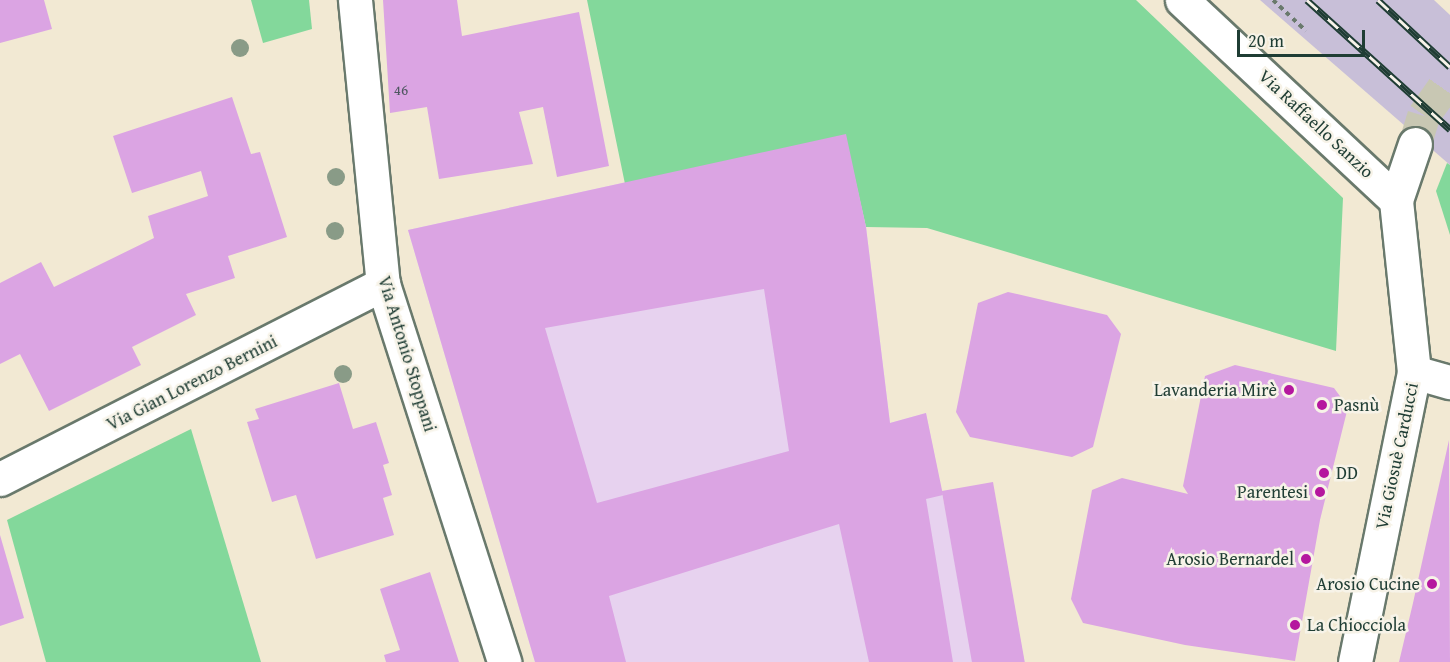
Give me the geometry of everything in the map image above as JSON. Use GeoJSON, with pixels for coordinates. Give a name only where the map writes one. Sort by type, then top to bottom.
{"type":"FeatureCollection","features":[{"type":"Feature","properties":{"kind":"street","name":"Via Antonio Stoppani"},"geometry":{"type":"LineString","coordinates":[[355,0],[383,284],[504,662]]}},
{"type":"Feature","properties":{"kind":"street","name":"Via Raffaello Sanzio"},"geometry":{"type":"LineString","coordinates":[[1182,0],[1396,200]]}},
{"type":"Feature","properties":{"kind":"street","name":"Via Giosuè Carducci"},"geometry":{"type":"LineString","coordinates":[[1355,662],[1414,372],[1396,200],[1415,144]]}},
{"type":"Feature","properties":{"kind":"street","name":"Via Gian Lorenzo Bernini"},"geometry":{"type":"LineString","coordinates":[[0,479],[383,284]]}},
{"type":"Feature","properties":{"kind":"street"},"geometry":{"type":"LineString","coordinates":[[1414,372],[1450,382]]}},
{"type":"Feature","properties":{"kind":"path"},"geometry":{"type":"LineString","coordinates":[[1273,0],[1306,31]]}},
{"type":"Feature","properties":{"kind":"shaded area"},"geometry":{"type":"Polygon","coordinates":[[[1260,0],[1434,0],[1450,15],[1450,165],[1260,0]]]}},
{"type":"Feature","properties":{"kind":"shaded area"},"geometry":{"type":"Polygon","coordinates":[[[846,134],[866,227],[890,423],[926,413],[976,662],[535,662],[408,230],[846,134]]]}},
{"type":"Feature","properties":{"kind":"green space"},"geometry":{"type":"Polygon","coordinates":[[[251,0],[309,0],[312,29],[263,43],[251,0]]]}},
{"type":"Feature","properties":{"kind":"green space"},"geometry":{"type":"Polygon","coordinates":[[[587,0],[1136,0],[1343,198],[1336,351],[927,228],[866,227],[845,135],[625,184],[587,0]]]}},
{"type":"Feature","properties":{"kind":"green space"},"geometry":{"type":"Polygon","coordinates":[[[1447,163],[1450,165],[1450,235],[1436,191],[1447,163]]]}},
{"type":"Feature","properties":{"kind":"green space"},"geometry":{"type":"Polygon","coordinates":[[[191,429],[261,662],[46,662],[7,520],[191,429]]]}},
{"type":"Feature","properties":{"kind":"building"},"geometry":{"type":"Polygon","coordinates":[[[0,0],[44,0],[52,29],[0,43],[0,0]]]}},
{"type":"Feature","properties":{"kind":"building"},"geometry":{"type":"Polygon","coordinates":[[[383,0],[457,0],[462,36],[579,12],[609,166],[557,177],[543,107],[519,112],[533,164],[439,179],[427,107],[390,113],[383,0]]]}},
{"type":"Feature","properties":{"kind":"building"},"geometry":{"type":"Polygon","coordinates":[[[232,97],[251,154],[260,152],[287,237],[228,256],[235,278],[186,294],[196,315],[132,347],[141,365],[49,411],[20,354],[0,364],[0,283],[41,262],[54,287],[154,238],[148,216],[208,196],[201,171],[132,193],[113,136],[232,97]]]}},
{"type":"Feature","properties":{"kind":"building"},"geometry":{"type":"Polygon","coordinates":[[[846,134],[866,227],[890,423],[926,413],[943,495],[926,499],[953,662],[869,662],[839,524],[609,596],[626,662],[535,662],[408,230],[846,134]],[[764,289],[545,328],[597,503],[789,451],[764,289]]]}},
{"type":"Feature","properties":{"kind":"building"},"geometry":{"type":"Polygon","coordinates":[[[1008,292],[1107,315],[1121,334],[1093,447],[1072,457],[970,437],[956,412],[978,303],[1008,292]]]}},
{"type":"Feature","properties":{"kind":"building"},"geometry":{"type":"Polygon","coordinates":[[[1235,365],[1334,388],[1348,407],[1320,520],[1295,661],[1185,645],[1083,623],[1071,599],[1092,490],[1122,478],[1188,494],[1183,486],[1205,376],[1235,365]]]}},
{"type":"Feature","properties":{"kind":"building"},"geometry":{"type":"Polygon","coordinates":[[[339,383],[353,429],[376,422],[389,463],[383,465],[392,495],[383,498],[394,535],[316,559],[296,495],[272,502],[247,422],[259,419],[255,409],[339,383]]]}},
{"type":"Feature","properties":{"kind":"building"},"geometry":{"type":"Polygon","coordinates":[[[1449,440],[1450,662],[1399,662],[1413,603],[1449,440]]]}},
{"type":"Feature","properties":{"kind":"building"},"geometry":{"type":"Polygon","coordinates":[[[993,482],[1025,662],[972,662],[942,491],[993,482]]]}},
{"type":"Feature","properties":{"kind":"building"},"geometry":{"type":"Polygon","coordinates":[[[0,535],[24,618],[0,626],[0,535]]]}},
{"type":"Feature","properties":{"kind":"building"},"geometry":{"type":"Polygon","coordinates":[[[430,572],[459,662],[386,662],[384,655],[400,650],[380,589],[430,572]]]}},
{"type":"Feature","properties":{"kind":"tunnel"},"geometry":{"type":"LineString","coordinates":[[1415,144],[1424,115],[1450,78]]}},
{"type":"Feature","properties":{"kind":"railway"},"geometry":{"type":"LineString","coordinates":[[1307,0],[1450,129]]}},
{"type":"Feature","properties":{"kind":"railway"},"geometry":{"type":"LineString","coordinates":[[1378,0],[1450,67]]}},
{"type":"Feature","properties":{"kind":"place","name":"Lavanderia Mirè"},"geometry":{"type":"Point","coordinates":[1289,390]}},
{"type":"Feature","properties":{"kind":"place","name":"Pasnù"},"geometry":{"type":"Point","coordinates":[1322,405]}},
{"type":"Feature","properties":{"kind":"place","name":"DD"},"geometry":{"type":"Point","coordinates":[1324,473]}},
{"type":"Feature","properties":{"kind":"place","name":"Parentesi"},"geometry":{"type":"Point","coordinates":[1320,492]}},
{"type":"Feature","properties":{"kind":"place","name":"Arosio Bernardel"},"geometry":{"type":"Point","coordinates":[1306,559]}},
{"type":"Feature","properties":{"kind":"place","name":"Arosio Cucine"},"geometry":{"type":"Point","coordinates":[1432,584]}},
{"type":"Feature","properties":{"kind":"place","name":"La Chiocciola"},"geometry":{"type":"Point","coordinates":[1295,625]}}]}
